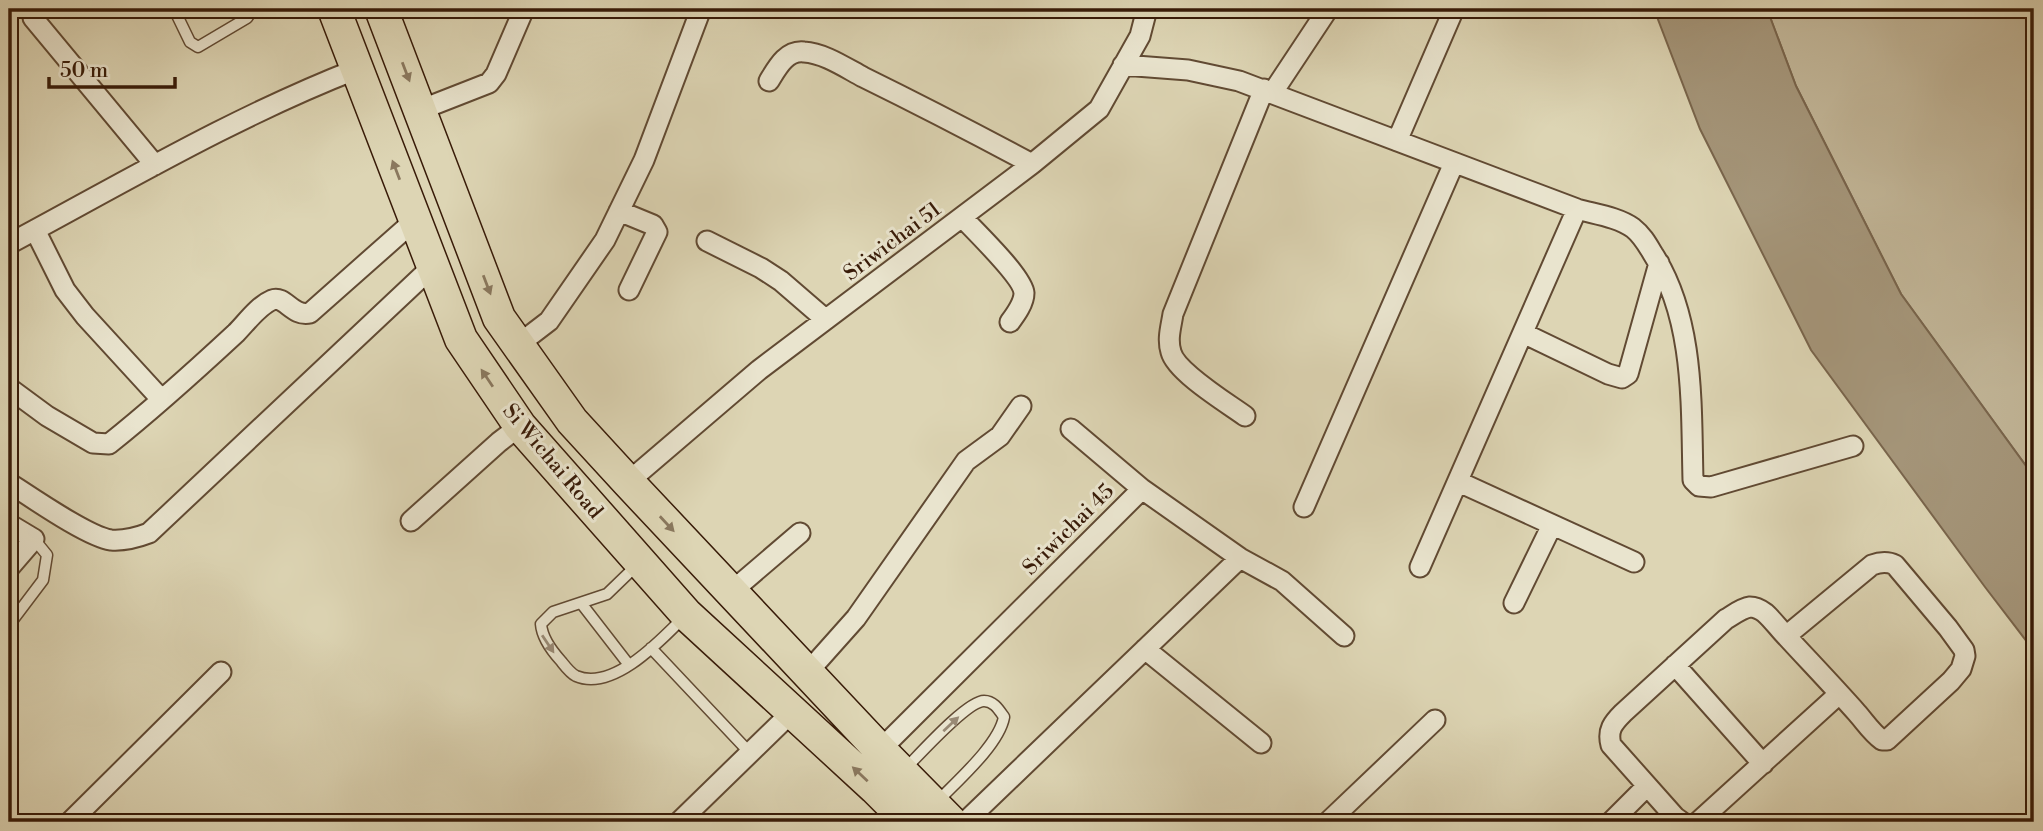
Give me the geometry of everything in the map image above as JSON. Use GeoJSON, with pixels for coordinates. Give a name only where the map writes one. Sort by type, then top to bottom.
{"type":"FeatureCollection","features":[{"type":"Feature","properties":{"kind":"main road","name":"Si Wichai Road"},"geometry":{"type":"LineString","coordinates":[[334,9],[461,339],[520,426],[678,605],[875,788],[931,817]]}},
{"type":"Feature","properties":{"kind":"main road","name":"Si Wichai Road"},"geometry":{"type":"LineString","coordinates":[[381,9],[499,317],[572,421],[902,772],[931,817]]}},
{"type":"Feature","properties":{"kind":"main road"},"geometry":{"type":"LineString","coordinates":[[678,605],[703,562]]}},
{"type":"Feature","properties":{"kind":"street"},"geometry":{"type":"LineString","coordinates":[[420,110],[489,83],[496,74],[524,9]]}},
{"type":"Feature","properties":{"kind":"street"},"geometry":{"type":"LineString","coordinates":[[519,344],[549,321],[605,240],[644,160],[701,9]]}},
{"type":"Feature","properties":{"kind":"street","name":"Sriwichai 51"},"geometry":{"type":"LineString","coordinates":[[628,482],[759,370],[1032,164],[1099,109],[1140,36],[1147,9]]}},
{"type":"Feature","properties":{"kind":"street"},"geometry":{"type":"LineString","coordinates":[[1244,416],[1181,369],[1171,355],[1169,338],[1173,314],[1269,91],[1328,9]]}},
{"type":"Feature","properties":{"kind":"street"},"geometry":{"type":"LineString","coordinates":[[1397,141],[1454,9]]}},
{"type":"Feature","properties":{"kind":"street"},"geometry":{"type":"LineString","coordinates":[[33,18],[155,166]]}},
{"type":"Feature","properties":{"kind":"street"},"geometry":{"type":"LineString","coordinates":[[769,81],[790,54],[804,52],[823,57],[1032,164]]}},
{"type":"Feature","properties":{"kind":"street"},"geometry":{"type":"LineString","coordinates":[[1123,65],[1188,70],[1269,91],[1454,163],[1632,227],[1644,239],[1673,290],[1691,380],[1693,480],[1696,484],[1704,488],[1853,446]]}},
{"type":"Feature","properties":{"kind":"street"},"geometry":{"type":"LineString","coordinates":[[9,244],[304,89],[357,69]]}},
{"type":"Feature","properties":{"kind":"street"},"geometry":{"type":"LineString","coordinates":[[1304,507],[1454,163]]}},
{"type":"Feature","properties":{"kind":"street"},"geometry":{"type":"LineString","coordinates":[[1420,567],[1577,209]]}},
{"type":"Feature","properties":{"kind":"street"},"geometry":{"type":"LineString","coordinates":[[619,211],[653,225],[657,232],[629,290]]}},
{"type":"Feature","properties":{"kind":"street"},"geometry":{"type":"LineString","coordinates":[[962,217],[1024,288],[1024,297],[1010,322]]}},
{"type":"Feature","properties":{"kind":"street"},"geometry":{"type":"LineString","coordinates":[[9,388],[47,416],[93,443],[110,444],[263,306],[273,299],[295,311],[310,313],[415,220]]}},
{"type":"Feature","properties":{"kind":"street"},"geometry":{"type":"LineString","coordinates":[[35,230],[65,289],[85,316],[161,399]]}},
{"type":"Feature","properties":{"kind":"street"},"geometry":{"type":"LineString","coordinates":[[707,241],[781,281],[825,319]]}},
{"type":"Feature","properties":{"kind":"street"},"geometry":{"type":"LineString","coordinates":[[1523,333],[1608,374],[1622,378],[1628,374],[1659,263]]}},
{"type":"Feature","properties":{"kind":"street"},"geometry":{"type":"LineString","coordinates":[[9,483],[86,531],[108,540],[131,540],[149,533],[433,266]]}},
{"type":"Feature","properties":{"kind":"street"},"geometry":{"type":"LineString","coordinates":[[807,673],[856,618],[966,461],[1000,436],[1021,406]]}},
{"type":"Feature","properties":{"kind":"street"},"geometry":{"type":"LineString","coordinates":[[411,521],[520,426]]}},
{"type":"Feature","properties":{"kind":"street"},"geometry":{"type":"LineString","coordinates":[[1071,429],[1142,489]]}},
{"type":"Feature","properties":{"kind":"street"},"geometry":{"type":"LineString","coordinates":[[1459,482],[1634,562]]}},
{"type":"Feature","properties":{"kind":"street","name":"Sriwichai 45"},"geometry":{"type":"LineString","coordinates":[[880,750],[1142,489],[1240,558],[1282,582],[1344,636]]}},
{"type":"Feature","properties":{"kind":"street"},"geometry":{"type":"LineString","coordinates":[[9,524],[34,539],[9,568]]}},
{"type":"Feature","properties":{"kind":"street"},"geometry":{"type":"LineString","coordinates":[[1514,603],[1552,525]]}},
{"type":"Feature","properties":{"kind":"street"},"geometry":{"type":"LineString","coordinates":[[731,592],[800,533]]}},
{"type":"Feature","properties":{"kind":"street"},"geometry":{"type":"LineString","coordinates":[[965,822],[1240,558]]}},
{"type":"Feature","properties":{"kind":"street"},"geometry":{"type":"LineString","coordinates":[[1682,822],[1611,745],[1609,731],[1623,713],[1726,619],[1750,607],[1765,613],[1876,736],[1882,740],[1887,740],[1961,669],[1965,661],[1964,650],[1948,628],[1895,565],[1880,562],[1865,570],[1786,636]]}},
{"type":"Feature","properties":{"kind":"street"},"geometry":{"type":"LineString","coordinates":[[1145,649],[1261,743]]}},
{"type":"Feature","properties":{"kind":"street"},"geometry":{"type":"LineString","coordinates":[[1675,665],[1763,764]]}},
{"type":"Feature","properties":{"kind":"street"},"geometry":{"type":"LineString","coordinates":[[69,822],[221,672]]}},
{"type":"Feature","properties":{"kind":"street"},"geometry":{"type":"LineString","coordinates":[[1698,822],[1839,694]]}},
{"type":"Feature","properties":{"kind":"street"},"geometry":{"type":"LineString","coordinates":[[679,822],[792,712]]}},
{"type":"Feature","properties":{"kind":"street"},"geometry":{"type":"LineString","coordinates":[[1328,822],[1435,720]]}},
{"type":"Feature","properties":{"kind":"street"},"geometry":{"type":"LineString","coordinates":[[1611,822],[1647,786]]}},
{"type":"Feature","properties":{"kind":"lane"},"geometry":{"type":"LineString","coordinates":[[174,9],[190,42],[198,47],[247,18],[253,9]]}},
{"type":"Feature","properties":{"kind":"lane"},"geometry":{"type":"LineString","coordinates":[[9,625],[43,580],[47,555],[34,539]]}},
{"type":"Feature","properties":{"kind":"lane"},"geometry":{"type":"LineString","coordinates":[[640,562],[607,594],[553,612],[541,624],[541,634],[573,675],[587,679],[603,677],[629,665],[651,648],[678,605]]}},
{"type":"Feature","properties":{"kind":"lane"},"geometry":{"type":"LineString","coordinates":[[580,603],[629,665]]}},
{"type":"Feature","properties":{"kind":"lane"},"geometry":{"type":"LineString","coordinates":[[651,648],[750,753]]}},
{"type":"Feature","properties":{"kind":"lane"},"geometry":{"type":"LineString","coordinates":[[902,772],[967,709],[980,701],[988,701],[998,708],[1004,717],[1002,728],[991,745],[931,817]]}},
{"type":"Feature","properties":{"kind":"shaded area"},"geometry":{"type":"Polygon","coordinates":[[[1654,9],[1767,9],[1796,86],[1901,294],[2034,477],[2034,651],[1811,350],[1700,129],[1654,9]]]}},
{"type":"Feature","properties":{"kind":"shaded area"},"geometry":{"type":"Polygon","coordinates":[[[1767,9],[2034,9],[2034,477],[1901,294],[1796,86],[1767,9]]]}}]}
